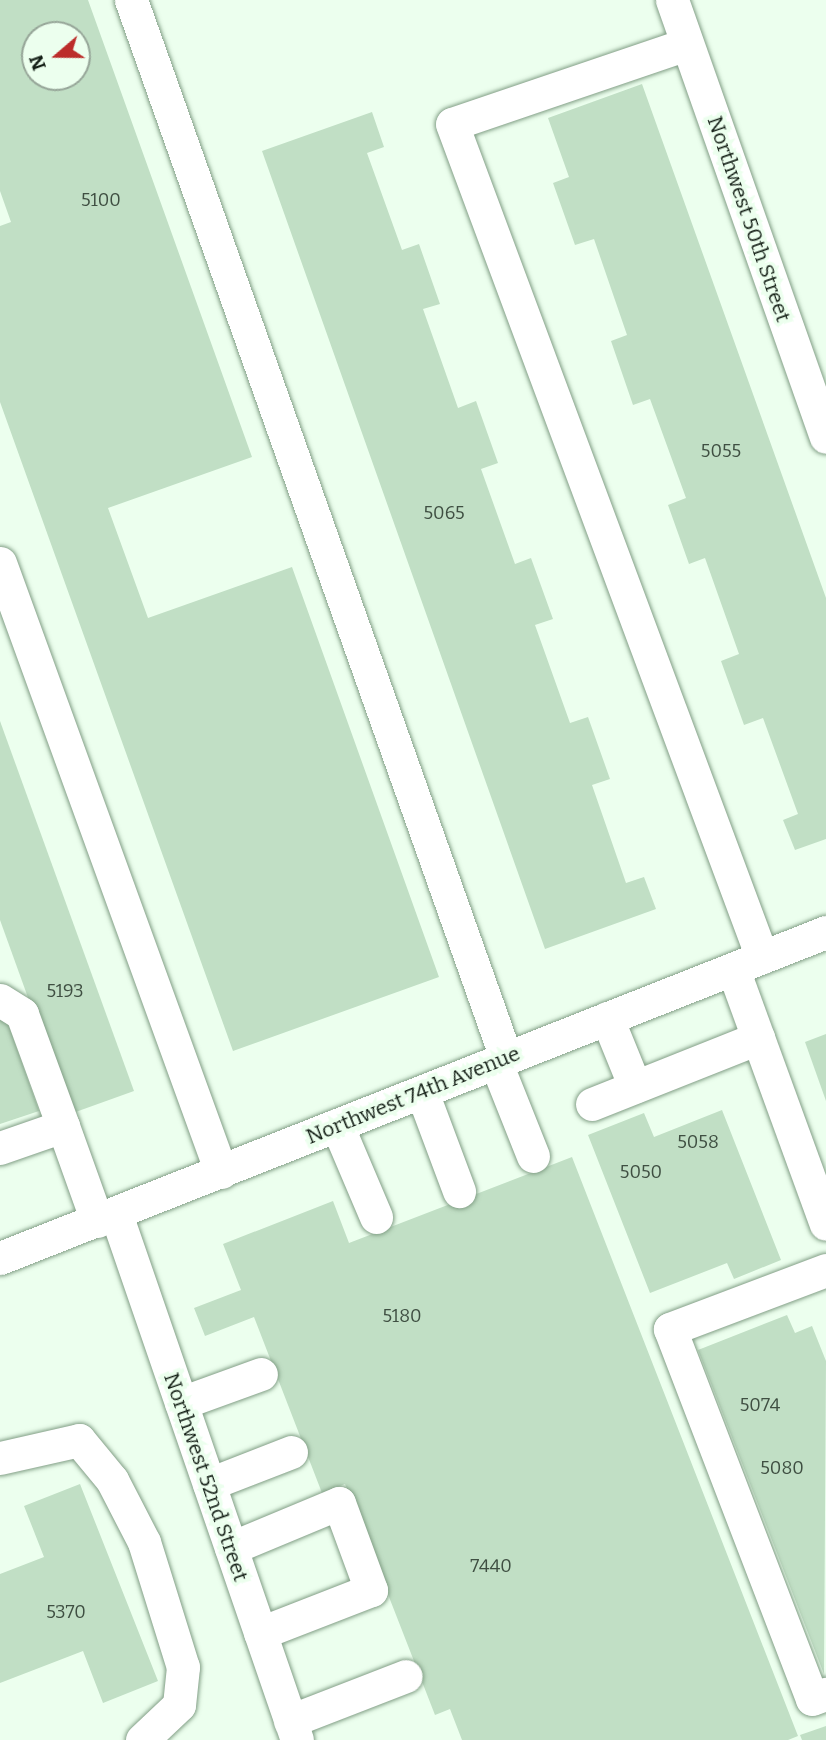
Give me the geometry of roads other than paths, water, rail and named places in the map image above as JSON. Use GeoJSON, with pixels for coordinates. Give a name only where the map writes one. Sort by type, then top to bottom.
{"type":"FeatureCollection","features":[{"type":"Feature","properties":{"kind":"street"},"geometry":{"type":"LineString","coordinates":[[131,0],[533,1156]]}},
{"type":"Feature","properties":{"kind":"street","name":"Northwest 50th Street"},"geometry":{"type":"LineString","coordinates":[[672,0],[826,437]]}},
{"type":"Feature","properties":{"kind":"street"},"geometry":{"type":"LineString","coordinates":[[687,44],[453,124],[748,963],[758,1038],[826,1224]]}},
{"type":"Feature","properties":{"kind":"street"},"geometry":{"type":"LineString","coordinates":[[0,563],[221,1172]]}},
{"type":"Feature","properties":{"kind":"street","name":"Northwest 74th Avenue"},"geometry":{"type":"LineString","coordinates":[[0,1258],[826,933]]}},
{"type":"Feature","properties":{"kind":"street","name":"Northwest 52nd Street"},"geometry":{"type":"LineString","coordinates":[[0,1000],[22,1014],[63,1126],[106,1217],[181,1403],[294,1730]]}},
{"type":"Feature","properties":{"kind":"street"},"geometry":{"type":"LineString","coordinates":[[607,1018],[635,1087]]}},
{"type":"Feature","properties":{"kind":"street"},"geometry":{"type":"LineString","coordinates":[[592,1104],[758,1038]]}},
{"type":"Feature","properties":{"kind":"street"},"geometry":{"type":"LineString","coordinates":[[422,1092],[459,1191]]}},
{"type":"Feature","properties":{"kind":"street"},"geometry":{"type":"LineString","coordinates":[[337,1125],[376,1217]]}},
{"type":"Feature","properties":{"kind":"street"},"geometry":{"type":"LineString","coordinates":[[0,1148],[63,1126]]}},
{"type":"Feature","properties":{"kind":"street"},"geometry":{"type":"LineString","coordinates":[[826,1270],[670,1329],[812,1699],[826,1694]]}},
{"type":"Feature","properties":{"kind":"street"},"geometry":{"type":"LineString","coordinates":[[181,1403],[261,1374]]}},
{"type":"Feature","properties":{"kind":"street"},"geometry":{"type":"LineString","coordinates":[[0,1458],[79,1440],[111,1480],[144,1542],[183,1667],[178,1705],[142,1740]]}},
{"type":"Feature","properties":{"kind":"street"},"geometry":{"type":"LineString","coordinates":[[209,1484],[291,1452]]}},
{"type":"Feature","properties":{"kind":"street"},"geometry":{"type":"LineString","coordinates":[[231,1548],[339,1503],[371,1590],[260,1633]]}},
{"type":"Feature","properties":{"kind":"street"},"geometry":{"type":"LineString","coordinates":[[294,1730],[406,1676]]}}]}
